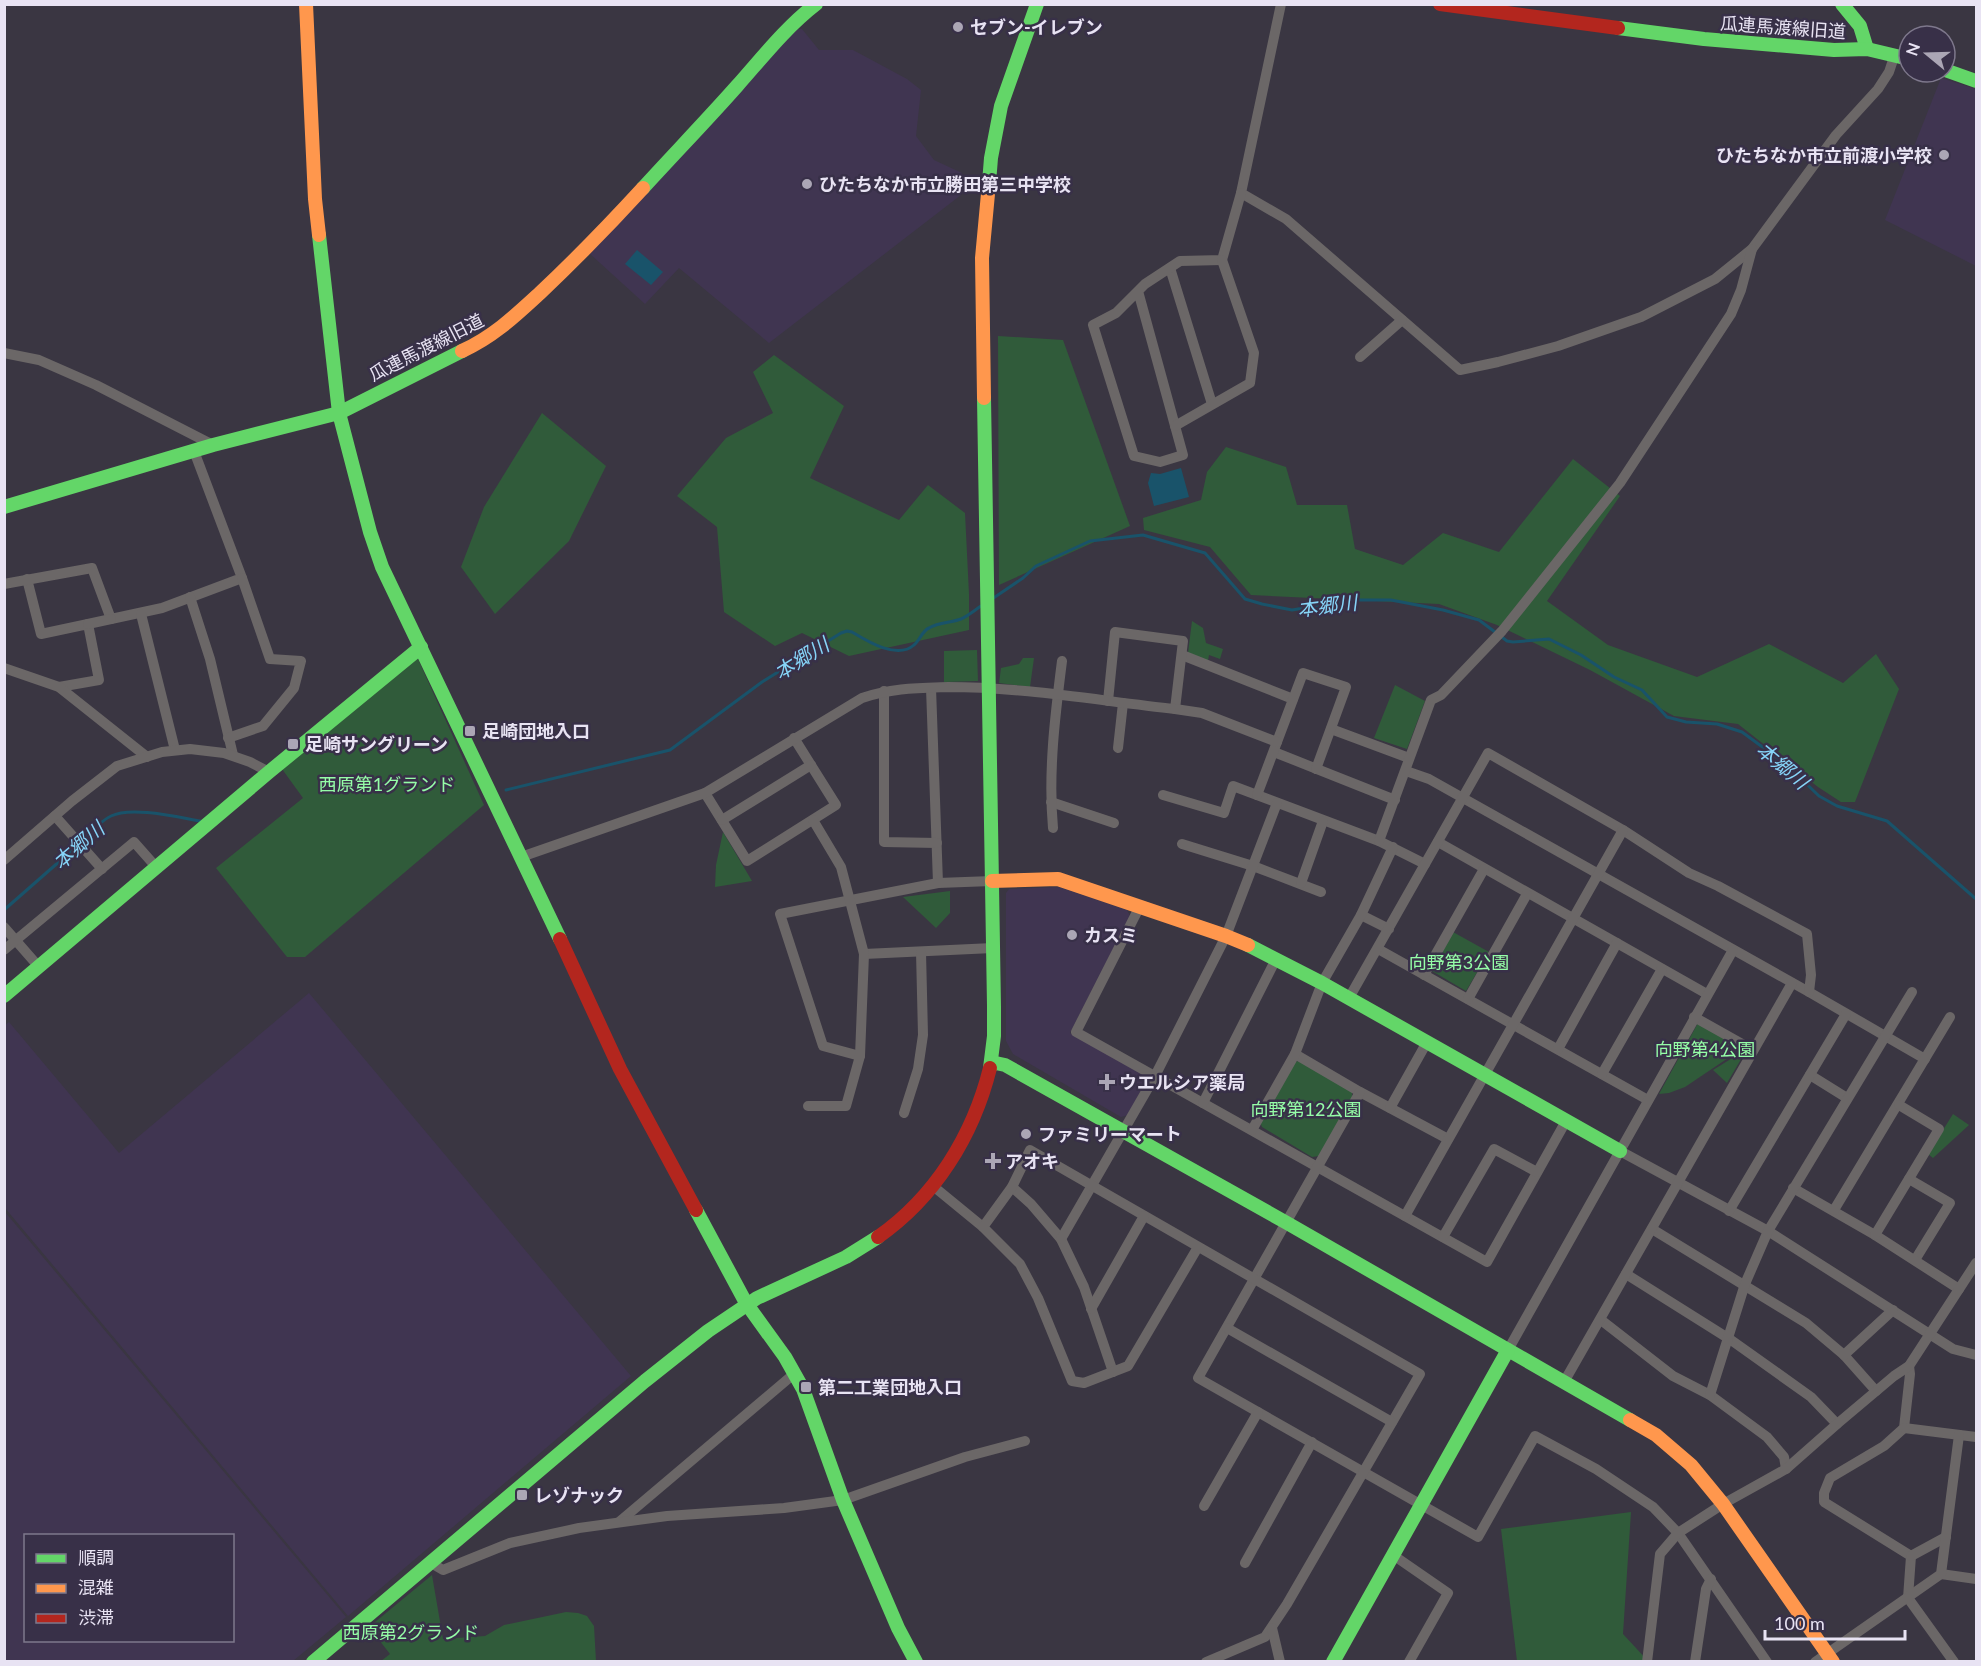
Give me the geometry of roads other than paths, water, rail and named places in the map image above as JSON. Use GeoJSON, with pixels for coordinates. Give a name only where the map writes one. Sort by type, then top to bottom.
{"type":"FeatureCollection","features":[{"type":"Feature","properties":{"kind":"street"},"geometry":{"type":"LineString","coordinates":[[306,4],[315,199],[339,413],[370,532],[382,567],[620,1069],[746,1303],[795,1373],[803,1389],[843,1500],[898,1628],[916,1662]]}},
{"type":"Feature","properties":{"kind":"street","name":"瓜連馬渡線旧道"},"geometry":{"type":"LineString","coordinates":[[4,507],[194,451],[339,413],[477,344],[503,327],[581,255],[779,37],[816,4]]}},
{"type":"Feature","properties":{"kind":"street"},"geometry":{"type":"LineString","coordinates":[[313,1662],[645,1382],[746,1303],[847,1256],[881,1234],[907,1213],[933,1186],[954,1155],[975,1111],[991,1062],[993,1040],[982,258],[991,158],[1001,106],[1036,4]]}},
{"type":"Feature","properties":{"kind":"street"},"geometry":{"type":"LineString","coordinates":[[1175,426],[1250,383],[1254,353],[1222,260],[1241,193],[1281,4]]}},
{"type":"Feature","properties":{"kind":"street","name":"瓜連馬渡線旧道"},"geometry":{"type":"LineString","coordinates":[[1440,4],[1704,39],[1834,50],[1867,49],[1895,54]]}},
{"type":"Feature","properties":{"kind":"street"},"geometry":{"type":"LineString","coordinates":[[1842,4],[1860,26],[1867,49]]}},
{"type":"Feature","properties":{"kind":"street"},"geometry":{"type":"LineString","coordinates":[[1241,193],[1286,219],[1460,370],[1498,362],[1558,346],[1641,317],[1715,279],[1752,249],[1836,135],[1878,89],[1889,72],[1895,54]]}},
{"type":"Feature","properties":{"kind":"street"},"geometry":{"type":"LineString","coordinates":[[1957,74],[1977,81]]}},
{"type":"Feature","properties":{"kind":"street"},"geometry":{"type":"LineString","coordinates":[[1379,841],[1431,700],[1441,695],[1500,634],[1620,483],[1731,314],[1741,290],[1752,249]]}},
{"type":"Feature","properties":{"kind":"street"},"geometry":{"type":"LineString","coordinates":[[1138,291],[1184,455],[1160,462],[1134,456],[1093,324],[1116,313],[1138,291],[1180,261],[1222,260]]}},
{"type":"Feature","properties":{"kind":"street"},"geometry":{"type":"LineString","coordinates":[[1170,268],[1212,404]]}},
{"type":"Feature","properties":{"kind":"street"},"geometry":{"type":"LineString","coordinates":[[1360,357],[1402,320]]}},
{"type":"Feature","properties":{"kind":"street"},"geometry":{"type":"LineString","coordinates":[[4,353],[39,360],[96,385],[213,446]]}},
{"type":"Feature","properties":{"kind":"street"},"geometry":{"type":"LineString","coordinates":[[194,451],[270,658],[301,661],[294,687],[263,726],[228,738]]}},
{"type":"Feature","properties":{"kind":"street"},"geometry":{"type":"LineString","coordinates":[[4,584],[92,568],[111,619]]}},
{"type":"Feature","properties":{"kind":"street"},"geometry":{"type":"LineString","coordinates":[[27,579],[41,634],[141,614],[242,578]]}},
{"type":"Feature","properties":{"kind":"street"},"geometry":{"type":"LineString","coordinates":[[190,597],[210,659],[233,755]]}},
{"type":"Feature","properties":{"kind":"street"},"geometry":{"type":"LineString","coordinates":[[141,614],[175,750]]}},
{"type":"Feature","properties":{"kind":"street"},"geometry":{"type":"LineString","coordinates":[[58,687],[99,680],[88,624]]}},
{"type":"Feature","properties":{"kind":"street"},"geometry":{"type":"LineString","coordinates":[[1108,701],[1115,633],[1183,641],[1175,709]]}},
{"type":"Feature","properties":{"kind":"street"},"geometry":{"type":"LineString","coordinates":[[4,996],[421,647]]}},
{"type":"Feature","properties":{"kind":"street"},"geometry":{"type":"LineString","coordinates":[[1182,655],[1293,699]]}},
{"type":"Feature","properties":{"kind":"street"},"geometry":{"type":"LineString","coordinates":[[1053,828],[1052,758],[1062,661]]}},
{"type":"Feature","properties":{"kind":"street"},"geometry":{"type":"LineString","coordinates":[[4,668],[58,687],[147,757]]}},
{"type":"Feature","properties":{"kind":"street"},"geometry":{"type":"LineString","coordinates":[[1257,795],[1303,673],[1346,687],[1316,769]]}},
{"type":"Feature","properties":{"kind":"street"},"geometry":{"type":"LineString","coordinates":[[521,857],[705,793],[862,698],[884,691],[989,687],[1202,713],[1316,769],[1395,800]]}},
{"type":"Feature","properties":{"kind":"street"},"geometry":{"type":"LineString","coordinates":[[931,688],[938,883]]}},
{"type":"Feature","properties":{"kind":"street"},"geometry":{"type":"LineString","coordinates":[[884,691],[884,842],[937,843]]}},
{"type":"Feature","properties":{"kind":"street"},"geometry":{"type":"LineString","coordinates":[[1118,748],[1123,703]]}},
{"type":"Feature","properties":{"kind":"street"},"geometry":{"type":"LineString","coordinates":[[1331,729],[1409,759]]}},
{"type":"Feature","properties":{"kind":"street"},"geometry":{"type":"LineString","coordinates":[[705,793],[747,861],[836,805],[794,738]]}},
{"type":"Feature","properties":{"kind":"street"},"geometry":{"type":"LineString","coordinates":[[4,860],[117,766],[190,748],[233,755],[269,772]]}},
{"type":"Feature","properties":{"kind":"street"},"geometry":{"type":"LineString","coordinates":[[1349,998],[1488,753],[1623,830],[1689,873],[1807,934],[1811,975],[1809,992]]}},
{"type":"Feature","properties":{"kind":"street"},"geometry":{"type":"LineString","coordinates":[[722,820],[811,765]]}},
{"type":"Feature","properties":{"kind":"street"},"geometry":{"type":"LineString","coordinates":[[1406,771],[1429,779],[1924,1059]]}},
{"type":"Feature","properties":{"kind":"street"},"geometry":{"type":"LineString","coordinates":[[1163,795],[1224,813],[1233,786],[1379,841],[1425,864]]}},
{"type":"Feature","properties":{"kind":"street"},"geometry":{"type":"LineString","coordinates":[[1051,802],[1114,823]]}},
{"type":"Feature","properties":{"kind":"street"},"geometry":{"type":"LineString","coordinates":[[1061,1239],[1155,1076],[1226,936],[1278,803]]}},
{"type":"Feature","properties":{"kind":"street"},"geometry":{"type":"LineString","coordinates":[[55,816],[102,869]]}},
{"type":"Feature","properties":{"kind":"street"},"geometry":{"type":"LineString","coordinates":[[808,1106],[846,1106],[860,1056],[864,954],[842,867],[813,820]]}},
{"type":"Feature","properties":{"kind":"street"},"geometry":{"type":"LineString","coordinates":[[1301,883],[1323,821]]}},
{"type":"Feature","properties":{"kind":"street"},"geometry":{"type":"LineString","coordinates":[[1405,1216],[1623,830]]}},
{"type":"Feature","properties":{"kind":"street"},"geometry":{"type":"LineString","coordinates":[[4,950],[134,842],[157,868]]}},
{"type":"Feature","properties":{"kind":"street"},"geometry":{"type":"LineString","coordinates":[[1438,842],[1707,994]]}},
{"type":"Feature","properties":{"kind":"street"},"geometry":{"type":"LineString","coordinates":[[1182,844],[1253,866],[1320,892]]}},
{"type":"Feature","properties":{"kind":"street"},"geometry":{"type":"LineString","coordinates":[[1252,1130],[1295,1054],[1322,983],[1361,915],[1393,847]]}},
{"type":"Feature","properties":{"kind":"street"},"geometry":{"type":"LineString","coordinates":[[1424,975],[1484,869]]}},
{"type":"Feature","properties":{"kind":"street"},"geometry":{"type":"LineString","coordinates":[[860,1056],[823,1046],[780,915],[938,883],[1058,879],[1226,936],[1276,959],[1768,1231],[1953,1349],[1977,1355]]}},
{"type":"Feature","properties":{"kind":"street"},"geometry":{"type":"LineString","coordinates":[[1468,999],[1527,894]]}},
{"type":"Feature","properties":{"kind":"street"},"geometry":{"type":"LineString","coordinates":[[1140,906],[1076,1032],[1486,1262],[1566,1121]]}},
{"type":"Feature","properties":{"kind":"street"},"geometry":{"type":"LineString","coordinates":[[1361,915],[1389,929]]}},
{"type":"Feature","properties":{"kind":"street"},"geometry":{"type":"LineString","coordinates":[[4,927],[39,967]]}},
{"type":"Feature","properties":{"kind":"street"},"geometry":{"type":"LineString","coordinates":[[1557,1049],[1617,943]]}},
{"type":"Feature","properties":{"kind":"street"},"geometry":{"type":"LineString","coordinates":[[864,954],[993,948]]}},
{"type":"Feature","properties":{"kind":"street"},"geometry":{"type":"LineString","coordinates":[[1378,949],[1648,1100]]}},
{"type":"Feature","properties":{"kind":"street"},"geometry":{"type":"LineString","coordinates":[[1333,1662],[1733,950]]}},
{"type":"Feature","properties":{"kind":"street"},"geometry":{"type":"LineString","coordinates":[[904,1113],[918,1069],[923,1035],[921,952]]}},
{"type":"Feature","properties":{"kind":"street"},"geometry":{"type":"LineString","coordinates":[[1203,1103],[1276,959]]}},
{"type":"Feature","properties":{"kind":"street"},"geometry":{"type":"LineString","coordinates":[[1602,1074],[1662,969]]}},
{"type":"Feature","properties":{"kind":"street"},"geometry":{"type":"LineString","coordinates":[[1564,1382],[1792,983]]}},
{"type":"Feature","properties":{"kind":"street"},"geometry":{"type":"LineString","coordinates":[[1710,1395],[1745,1284],[1768,1231],[1912,992]]}},
{"type":"Feature","properties":{"kind":"street"},"geometry":{"type":"LineString","coordinates":[[1729,1211],[1846,1014]]}},
{"type":"Feature","properties":{"kind":"street"},"geometry":{"type":"LineString","coordinates":[[1694,1017],[1753,1050]]}},
{"type":"Feature","properties":{"kind":"street"},"geometry":{"type":"LineString","coordinates":[[1834,1210],[1950,1017]]}},
{"type":"Feature","properties":{"kind":"street"},"geometry":{"type":"LineString","coordinates":[[1390,1108],[1427,1042]]}},
{"type":"Feature","properties":{"kind":"street"},"geometry":{"type":"LineString","coordinates":[[1295,1054],[1448,1139]]}},
{"type":"Feature","properties":{"kind":"street"},"geometry":{"type":"LineString","coordinates":[[991,1062],[1005,1065],[1124,1131],[1656,1435],[1691,1465],[1723,1504],[1830,1657]]}},
{"type":"Feature","properties":{"kind":"street"},"geometry":{"type":"LineString","coordinates":[[1810,1075],[1847,1098]]}},
{"type":"Feature","properties":{"kind":"street"},"geometry":{"type":"LineString","coordinates":[[1360,1092],[1198,1378],[1478,1537],[1535,1436],[1618,1483],[1653,1507],[1678,1533],[1767,1662]]}},
{"type":"Feature","properties":{"kind":"street"},"geometry":{"type":"LineString","coordinates":[[1875,1235],[1939,1129],[1899,1105]]}},
{"type":"Feature","properties":{"kind":"street"},"geometry":{"type":"LineString","coordinates":[[1443,1237],[1494,1149],[1537,1172]]}},
{"type":"Feature","properties":{"kind":"street"},"geometry":{"type":"LineString","coordinates":[[983,1227],[1012,1187],[1030,1150],[1420,1374],[1365,1472],[1272,1628],[1265,1637],[1206,1662]]}},
{"type":"Feature","properties":{"kind":"street"},"geometry":{"type":"LineString","coordinates":[[1909,1179],[1950,1203],[1915,1260]]}},
{"type":"Feature","properties":{"kind":"street"},"geometry":{"type":"LineString","coordinates":[[933,1186],[983,1227],[1020,1264],[1038,1298],[1072,1381],[1084,1383],[1128,1366],[1198,1247]]}},
{"type":"Feature","properties":{"kind":"street"},"geometry":{"type":"LineString","coordinates":[[1012,1187],[1031,1204],[1061,1239],[1084,1287],[1113,1372]]}},
{"type":"Feature","properties":{"kind":"street"},"geometry":{"type":"LineString","coordinates":[[1793,1188],[1834,1210],[1959,1289]]}},
{"type":"Feature","properties":{"kind":"street"},"geometry":{"type":"LineString","coordinates":[[1091,1309],[1144,1216]]}},
{"type":"Feature","properties":{"kind":"street"},"geometry":{"type":"LineString","coordinates":[[1652,1228],[1806,1323],[1844,1355],[1876,1391]]}},
{"type":"Feature","properties":{"kind":"street"},"geometry":{"type":"LineString","coordinates":[[1647,1662],[1660,1554],[1678,1533],[1723,1504],[1786,1469],[1876,1391],[1909,1366],[1977,1263]]}},
{"type":"Feature","properties":{"kind":"street"},"geometry":{"type":"LineString","coordinates":[[1626,1274],[1728,1338],[1811,1397],[1837,1424]]}},
{"type":"Feature","properties":{"kind":"street"},"geometry":{"type":"LineString","coordinates":[[1844,1355],[1893,1310]]}},
{"type":"Feature","properties":{"kind":"street"},"geometry":{"type":"LineString","coordinates":[[1601,1320],[1673,1376],[1710,1395],[1767,1437],[1784,1456],[1786,1469]]}},
{"type":"Feature","properties":{"kind":"street"},"geometry":{"type":"LineString","coordinates":[[1227,1328],[1392,1422]]}},
{"type":"Feature","properties":{"kind":"street"},"geometry":{"type":"LineString","coordinates":[[1909,1366],[1904,1428],[1884,1446],[1830,1478],[1824,1493],[1824,1502],[1911,1556]]}},
{"type":"Feature","properties":{"kind":"street"},"geometry":{"type":"LineString","coordinates":[[619,1522],[795,1373]]}},
{"type":"Feature","properties":{"kind":"street"},"geometry":{"type":"LineString","coordinates":[[1204,1506],[1258,1412]]}},
{"type":"Feature","properties":{"kind":"street"},"geometry":{"type":"LineString","coordinates":[[1904,1428],[1977,1437]]}},
{"type":"Feature","properties":{"kind":"street"},"geometry":{"type":"LineString","coordinates":[[1941,1574],[1959,1435]]}},
{"type":"Feature","properties":{"kind":"street"},"geometry":{"type":"LineString","coordinates":[[431,1563],[443,1570],[510,1543],[619,1522],[667,1516],[784,1508],[843,1500],[965,1457],[1024,1441]]}},
{"type":"Feature","properties":{"kind":"street"},"geometry":{"type":"LineString","coordinates":[[1245,1563],[1312,1442]]}},
{"type":"Feature","properties":{"kind":"street"},"geometry":{"type":"LineString","coordinates":[[1911,1556],[1946,1537]]}},
{"type":"Feature","properties":{"kind":"street"},"geometry":{"type":"LineString","coordinates":[[1393,1555],[1448,1593],[1409,1662]]}},
{"type":"Feature","properties":{"kind":"street"},"geometry":{"type":"LineString","coordinates":[[1911,1556],[1908,1598],[1954,1662]]}},
{"type":"Feature","properties":{"kind":"street"},"geometry":{"type":"LineString","coordinates":[[1815,1662],[1830,1657],[1941,1574],[1977,1579]]}},
{"type":"Feature","properties":{"kind":"street"},"geometry":{"type":"LineString","coordinates":[[1695,1662],[1706,1589],[1711,1579]]}},
{"type":"Feature","properties":{"kind":"street"},"geometry":{"type":"LineString","coordinates":[[1272,1628],[1280,1662]]}},
{"type":"Feature","properties":{"kind":"water"},"geometry":{"type":"Polygon","coordinates":[[[637,250],[663,272],[651,285],[625,264],[637,250]]]}},
{"type":"Feature","properties":{"kind":"water"},"geometry":{"type":"Polygon","coordinates":[[[1181,468],[1189,497],[1154,506],[1148,483],[1151,473],[1160,474],[1181,468]]]}},
{"type":"Feature","properties":{"kind":"waterway","name":"本郷川"},"geometry":{"type":"LineString","coordinates":[[992,599],[1023,578],[1036,566],[1090,541],[1143,535],[1205,553],[1245,599],[1262,604],[1292,610],[1352,600],[1391,600],[1479,620],[1507,641],[1549,639],[1581,655],[1614,677],[1642,690],[1667,717],[1686,722],[1717,724],[1742,732],[1787,765],[1819,796],[1837,806],[1887,821],[1976,899]]}},
{"type":"Feature","properties":{"kind":"waterway","name":"本郷川"},"geometry":{"type":"LineString","coordinates":[[506,790],[670,750],[762,682],[841,633],[852,632],[882,648],[899,651],[914,645],[927,629],[961,619],[981,606]]}},
{"type":"Feature","properties":{"kind":"waterway","name":"本郷川"},"geometry":{"type":"LineString","coordinates":[[82,841],[103,821],[120,813],[154,813],[200,821]]}},
{"type":"Feature","properties":{"kind":"waterway","name":"本郷川"},"geometry":{"type":"LineString","coordinates":[[4,910],[77,846]]}},
{"type":"Feature","properties":{"kind":"place","name":"セブン-イレブン"},"geometry":{"type":"Point","coordinates":[958,27]}},
{"type":"Feature","properties":{"kind":"place","name":"ひたちなか市立前渡小学校"},"geometry":{"type":"Point","coordinates":[1944,155]}},
{"type":"Feature","properties":{"kind":"place","name":"ひたちなか市立勝田第三中学校"},"geometry":{"type":"Point","coordinates":[807,184]}},
{"type":"Feature","properties":{"kind":"place","name":"足崎団地入口"},"geometry":{"type":"Point","coordinates":[470,731]}},
{"type":"Feature","properties":{"kind":"place","name":"足崎サングリーン"},"geometry":{"type":"Point","coordinates":[293,744]}},
{"type":"Feature","properties":{"kind":"place","name":"カスミ"},"geometry":{"type":"Point","coordinates":[1072,935]}},
{"type":"Feature","properties":{"kind":"place","name":"ウエルシア薬局"},"geometry":{"type":"Point","coordinates":[1107,1082]}},
{"type":"Feature","properties":{"kind":"place","name":"ファミリーマート"},"geometry":{"type":"Point","coordinates":[1026,1134]}},
{"type":"Feature","properties":{"kind":"place","name":"アオキ"},"geometry":{"type":"Point","coordinates":[993,1161]}},
{"type":"Feature","properties":{"kind":"place","name":"第二工業団地入口"},"geometry":{"type":"Point","coordinates":[806,1387]}},
{"type":"Feature","properties":{"kind":"place","name":"レゾナック"},"geometry":{"type":"Point","coordinates":[522,1495]}},
{"type":"Feature","properties":{"kind":"park label","name":"西原第1グランド"},"geometry":{"type":"Point","coordinates":[387,784]}},
{"type":"Feature","properties":{"kind":"park label","name":"向野第3公園"},"geometry":{"type":"Point","coordinates":[1459,962]}},
{"type":"Feature","properties":{"kind":"park label","name":"向野第4公園"},"geometry":{"type":"Point","coordinates":[1705,1049]}},
{"type":"Feature","properties":{"kind":"park label","name":"向野第12公園"},"geometry":{"type":"Point","coordinates":[1306,1109]}},
{"type":"Feature","properties":{"kind":"park label","name":"西原第2グランド"},"geometry":{"type":"Point","coordinates":[411,1632]}}]}
